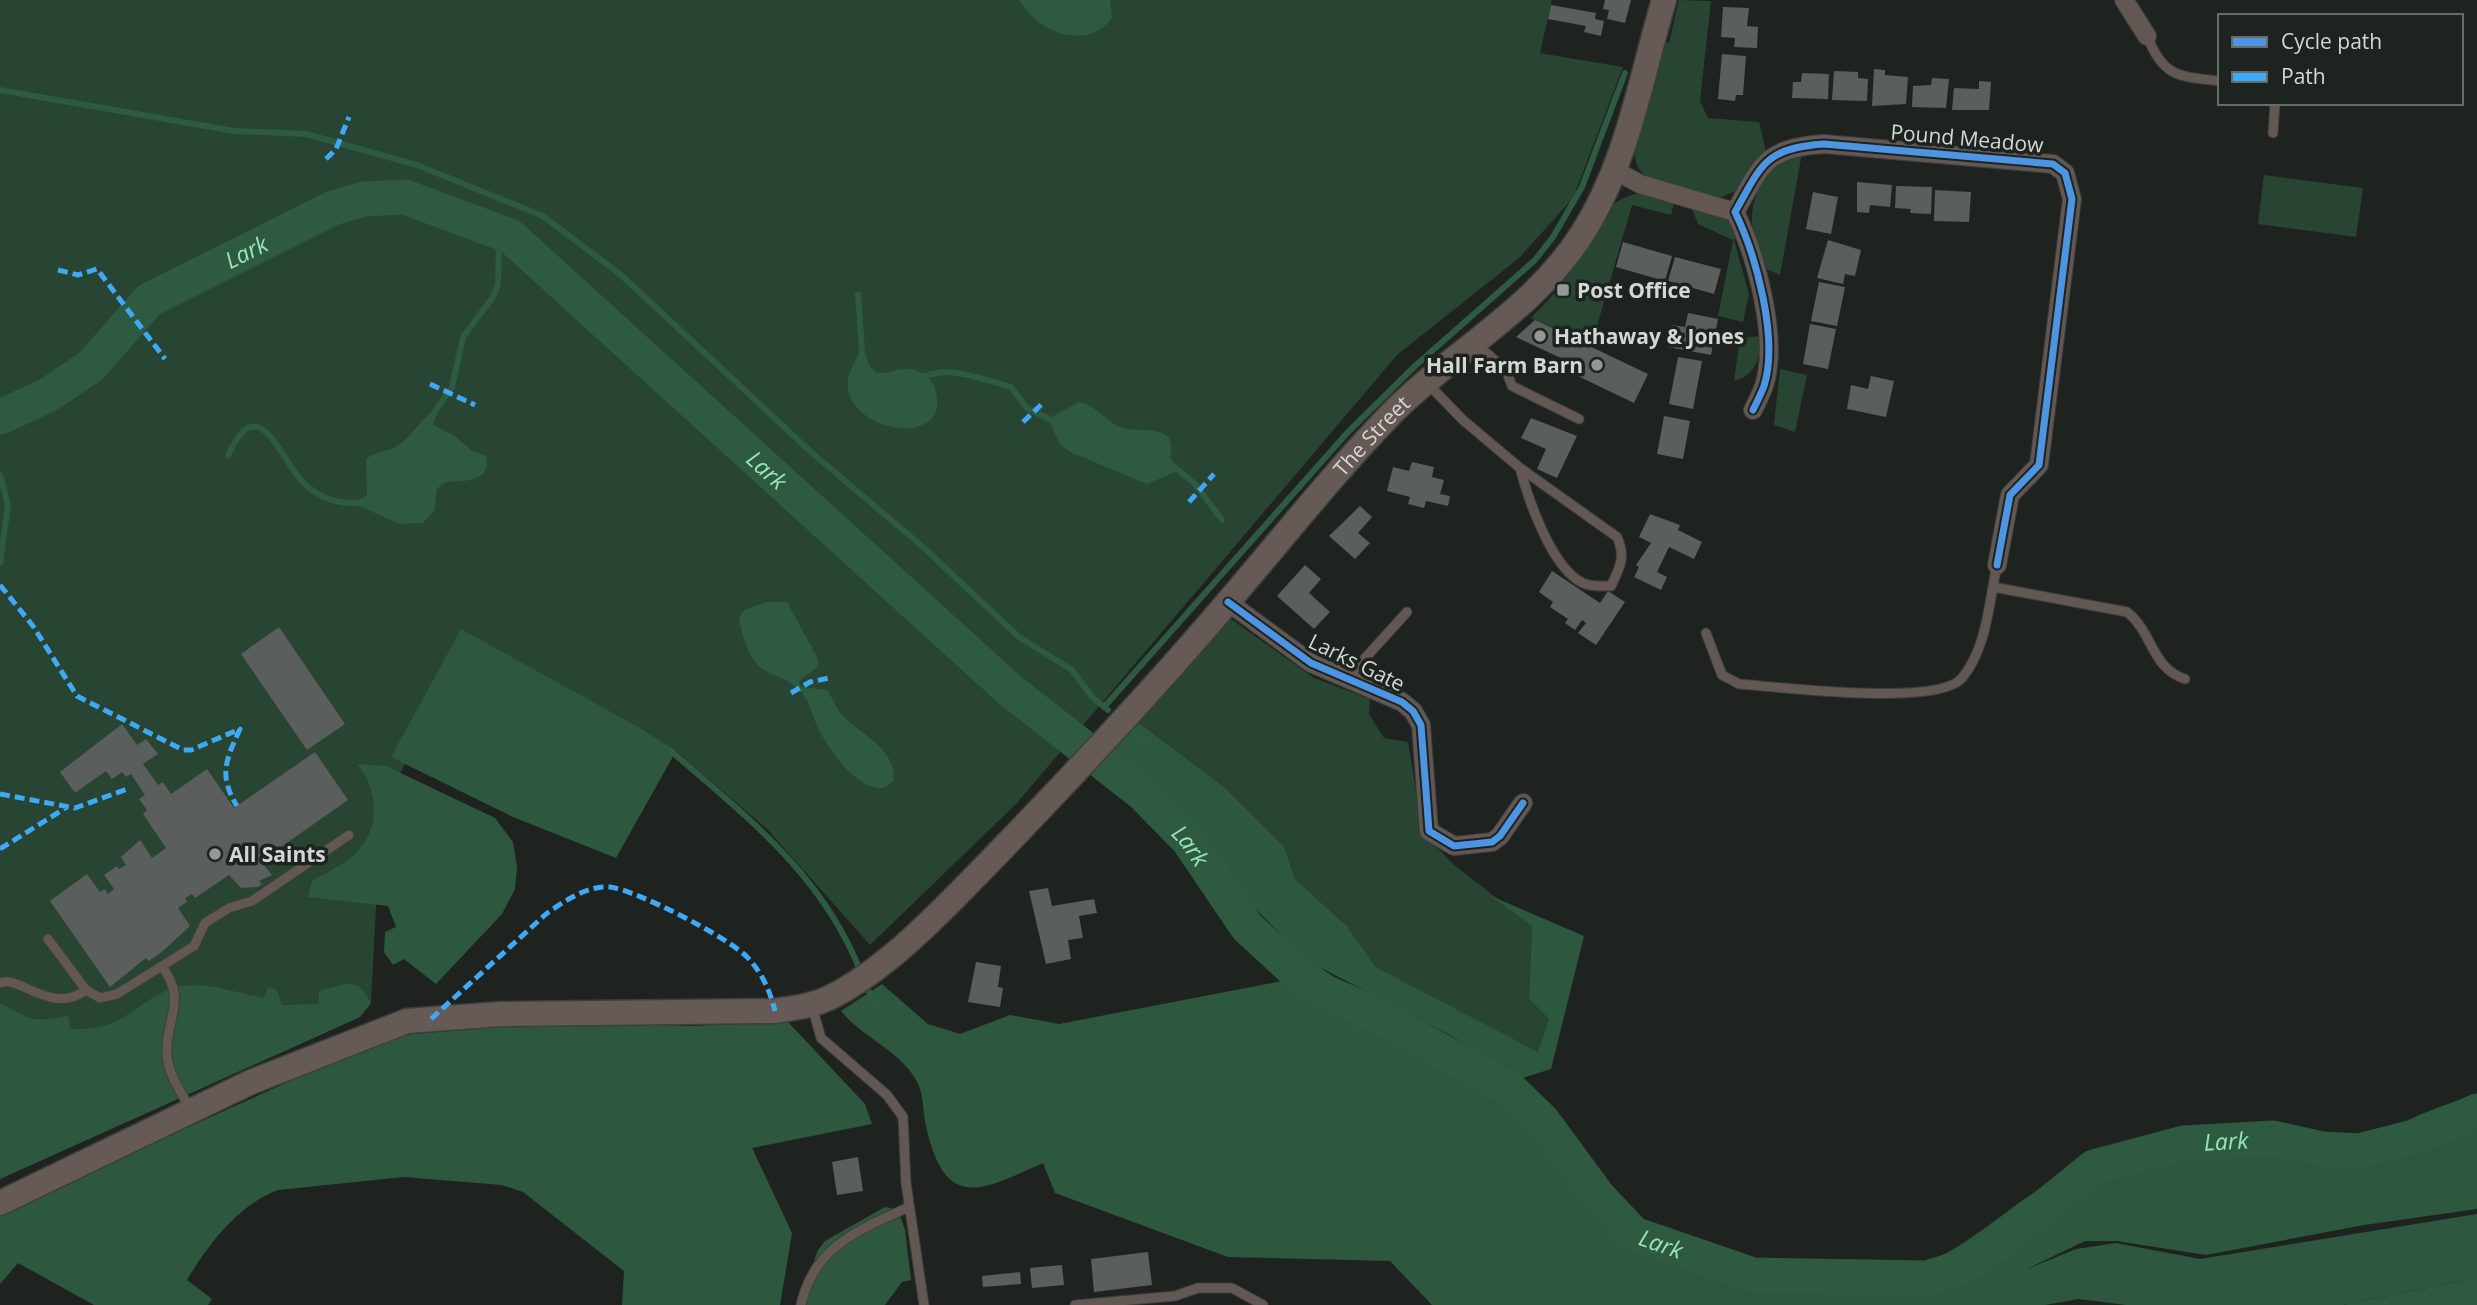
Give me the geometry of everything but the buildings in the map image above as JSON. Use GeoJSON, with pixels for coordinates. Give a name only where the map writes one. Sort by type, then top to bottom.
{"type":"FeatureCollection","features":[{"type":"Feature","properties":{"kind":"main road","name":"The Street"},"geometry":{"type":"LineString","coordinates":[[0,1203],[251,1082],[407,1021],[514,1014],[775,1011],[812,1005],[858,980],[930,920],[1091,754],[1228,602],[1362,446],[1427,382],[1506,320],[1560,265],[1581,235],[1616,171],[1664,0]]}},
{"type":"Feature","properties":{"kind":"street"},"geometry":{"type":"LineString","coordinates":[[2124,0],[2147,36]]}},
{"type":"Feature","properties":{"kind":"street","name":"Pound Meadow"},"geometry":{"type":"LineString","coordinates":[[1735,212],[1762,164],[1776,154],[1797,146],[1824,144],[2031,160],[2053,164],[2065,173],[2072,199],[2039,465],[2010,495],[1997,565]]}},
{"type":"Feature","properties":{"kind":"street"},"geometry":{"type":"LineString","coordinates":[[1616,171],[1640,184],[1735,212],[1744,230],[1764,306],[1768,352],[1765,384],[1753,410]]}},
{"type":"Feature","properties":{"kind":"street","name":"Larks Gate"},"geometry":{"type":"LineString","coordinates":[[1228,602],[1311,663],[1402,702],[1413,710],[1421,725],[1429,831],[1442,840],[1454,846],[1492,842],[1500,836],[1523,803]]}},
{"type":"Feature","properties":{"kind":"lane"},"geometry":{"type":"LineString","coordinates":[[2147,36],[2157,60],[2171,74],[2218,81]]}},
{"type":"Feature","properties":{"kind":"lane"},"geometry":{"type":"LineString","coordinates":[[2273,133],[2275,105]]}},
{"type":"Feature","properties":{"kind":"lane"},"geometry":{"type":"LineString","coordinates":[[1476,344],[1506,370],[1512,386],[1579,419]]}},
{"type":"Feature","properties":{"kind":"lane"},"geometry":{"type":"LineString","coordinates":[[1427,382],[1463,419],[1520,468],[1617,537],[1623,552],[1620,567],[1611,586],[1583,583],[1567,571],[1532,508],[1520,468]]}},
{"type":"Feature","properties":{"kind":"lane"},"geometry":{"type":"LineString","coordinates":[[1706,633],[1722,675],[1739,684],[1902,694],[1939,690],[1961,680],[1978,653],[1997,565]]}},
{"type":"Feature","properties":{"kind":"lane"},"geometry":{"type":"LineString","coordinates":[[1993,587],[2111,606],[2127,612],[2141,624],[2162,666],[2185,679]]}},
{"type":"Feature","properties":{"kind":"lane"},"geometry":{"type":"LineString","coordinates":[[1346,679],[1407,612]]}},
{"type":"Feature","properties":{"kind":"lane"},"geometry":{"type":"LineString","coordinates":[[48,939],[86,990],[100,998],[117,994],[194,946],[205,923],[229,908],[252,901],[349,835]]}},
{"type":"Feature","properties":{"kind":"lane"},"geometry":{"type":"LineString","coordinates":[[162,966],[174,982],[176,1001],[167,1055],[174,1080],[191,1112]]}},
{"type":"Feature","properties":{"kind":"lane"},"geometry":{"type":"LineString","coordinates":[[0,983],[11,981],[39,996],[51,998],[75,997],[86,990]]}},
{"type":"Feature","properties":{"kind":"lane"},"geometry":{"type":"LineString","coordinates":[[812,1005],[821,1038],[887,1095],[903,1117],[909,1207],[924,1305]]}},
{"type":"Feature","properties":{"kind":"lane"},"geometry":{"type":"LineString","coordinates":[[801,1305],[805,1288],[817,1263],[831,1248],[909,1207]]}},
{"type":"Feature","properties":{"kind":"lane"},"geometry":{"type":"LineString","coordinates":[[1075,1305],[1175,1296],[1198,1288],[1232,1287],[1263,1305]]}},
{"type":"Feature","properties":{"kind":"shaded area"},"geometry":{"type":"Polygon","coordinates":[[[0,0],[1552,0],[1540,53],[1623,67],[1573,198],[1519,258],[1397,355],[1017,803],[870,945],[767,829],[676,751],[662,743],[604,853],[405,764],[381,810],[371,1003],[360,1017],[0,1179],[0,0]]]}},
{"type":"Feature","properties":{"kind":"shaded area"},"geometry":{"type":"Polygon","coordinates":[[[1019,0],[1110,0],[1112,18],[1102,28],[1089,34],[1063,34],[1038,21],[1019,0]]]}},
{"type":"Feature","properties":{"kind":"shaded area"},"geometry":{"type":"Polygon","coordinates":[[[1679,0],[1711,1],[1700,101],[1708,118],[1759,122],[1766,151],[1738,190],[1717,199],[1647,179],[1637,166],[1634,153],[1655,39],[1669,43],[1679,0]]]}},
{"type":"Feature","properties":{"kind":"shaded area"},"geometry":{"type":"Polygon","coordinates":[[[1802,153],[1780,275],[1761,267],[1752,213],[1758,190],[1772,162],[1802,153]]]}},
{"type":"Feature","properties":{"kind":"shaded area"},"geometry":{"type":"Polygon","coordinates":[[[2264,175],[2363,188],[2356,237],[2258,224],[2264,175]]]}},
{"type":"Feature","properties":{"kind":"shaded area"},"geometry":{"type":"Polygon","coordinates":[[[1642,193],[1674,203],[1671,215],[1632,205],[1591,347],[1531,318],[1564,283],[1552,274],[1591,224],[1614,203],[1642,193]]]}},
{"type":"Feature","properties":{"kind":"shaded area"},"geometry":{"type":"Polygon","coordinates":[[[1691,207],[1727,220],[1741,237],[1734,240],[1749,294],[1743,322],[1718,316],[1733,240],[1698,224],[1691,207]]]}},
{"type":"Feature","properties":{"kind":"shaded area"},"geometry":{"type":"Polygon","coordinates":[[[1760,336],[1756,365],[1747,375],[1734,381],[1740,338],[1760,336]]]}},
{"type":"Feature","properties":{"kind":"shaded area"},"geometry":{"type":"Polygon","coordinates":[[[862,344],[870,367],[877,373],[910,369],[931,381],[936,392],[936,410],[929,421],[916,427],[900,428],[867,416],[855,405],[848,384],[862,344]]]}},
{"type":"Feature","properties":{"kind":"shaded area"},"geometry":{"type":"Polygon","coordinates":[[[1780,369],[1807,375],[1795,432],[1774,425],[1780,369]]]}},
{"type":"Feature","properties":{"kind":"shaded area"},"geometry":{"type":"Polygon","coordinates":[[[1079,402],[1123,428],[1164,434],[1172,447],[1170,458],[1184,473],[1178,471],[1147,484],[1070,452],[1060,444],[1048,419],[1079,402]]]}},
{"type":"Feature","properties":{"kind":"shaded area"},"geometry":{"type":"Polygon","coordinates":[[[438,408],[433,425],[455,436],[471,450],[486,456],[487,465],[481,476],[445,482],[437,489],[434,511],[423,523],[399,524],[353,503],[367,495],[366,459],[397,446],[438,408]]]}},
{"type":"Feature","properties":{"kind":"shaded area"},"geometry":{"type":"Polygon","coordinates":[[[767,602],[787,602],[816,655],[819,664],[799,682],[801,687],[827,690],[842,715],[885,752],[893,770],[894,781],[884,788],[864,783],[854,776],[836,757],[823,737],[798,688],[761,668],[753,659],[739,618],[744,610],[767,602]]]}},
{"type":"Feature","properties":{"kind":"shaded area"},"geometry":{"type":"Polygon","coordinates":[[[1231,619],[1314,678],[1370,699],[1369,714],[1384,738],[1408,742],[1423,833],[1453,864],[1532,926],[1529,999],[1549,1019],[1539,1053],[1376,967],[1347,926],[1295,879],[1283,847],[1224,787],[1135,720],[1219,622],[1231,619]]]}},
{"type":"Feature","properties":{"kind":"shaded area"},"geometry":{"type":"Polygon","coordinates":[[[461,629],[640,728],[676,751],[616,858],[513,817],[391,757],[461,629]]]}},
{"type":"Feature","properties":{"kind":"shaded area"},"geometry":{"type":"Polygon","coordinates":[[[1135,720],[1224,787],[1284,847],[1295,879],[1347,926],[1376,967],[1538,1052],[1549,1019],[1529,999],[1532,926],[1491,896],[1584,936],[1551,1069],[1519,1079],[1450,1035],[1306,960],[1234,887],[1211,847],[1177,806],[1108,749],[1135,720]]]}},
{"type":"Feature","properties":{"kind":"shaded area"},"geometry":{"type":"Polygon","coordinates":[[[357,764],[386,766],[495,818],[513,842],[517,867],[515,889],[502,914],[436,984],[404,959],[393,965],[384,952],[385,932],[396,927],[388,906],[308,897],[312,881],[350,859],[369,834],[374,810],[373,798],[365,774],[357,764]]]}},
{"type":"Feature","properties":{"kind":"shaded area"},"geometry":{"type":"Polygon","coordinates":[[[1288,980],[1376,1028],[1441,1057],[1477,1080],[1529,1129],[1589,1204],[1618,1231],[1659,1249],[1694,1259],[1777,1274],[1859,1277],[1896,1273],[1925,1264],[1959,1246],[2054,1180],[2090,1163],[2153,1141],[2199,1133],[2287,1145],[2332,1146],[2369,1137],[2458,1101],[2477,1098],[2477,1209],[2364,1225],[2206,1255],[2117,1241],[2085,1241],[2027,1269],[2076,1249],[2116,1243],[2200,1259],[2477,1214],[2477,1278],[2343,1305],[2126,1305],[2079,1299],[2045,1305],[1432,1305],[1390,1261],[1228,1257],[1055,1193],[1043,1163],[984,1186],[968,1187],[955,1183],[944,1172],[934,1153],[921,1094],[912,1073],[841,1011],[882,984],[928,1024],[960,1034],[1010,1015],[1059,1024],[1288,980]]]}},
{"type":"Feature","properties":{"kind":"shaded area"},"geometry":{"type":"Polygon","coordinates":[[[345,984],[361,989],[371,1003],[360,1017],[0,1179],[0,1003],[31,1018],[68,1016],[71,1029],[86,1029],[118,1020],[162,992],[182,986],[213,987],[264,998],[268,987],[277,990],[282,1005],[319,1004],[319,991],[345,984]]]}},
{"type":"Feature","properties":{"kind":"shaded area"},"geometry":{"type":"Polygon","coordinates":[[[556,1022],[691,1026],[788,1022],[865,1104],[872,1124],[752,1148],[792,1233],[780,1305],[622,1305],[624,1271],[523,1192],[502,1185],[404,1177],[278,1190],[250,1205],[214,1240],[187,1280],[212,1299],[208,1305],[94,1305],[18,1263],[0,1284],[0,1214],[11,1207],[390,1036],[556,1022]]]}},
{"type":"Feature","properties":{"kind":"shaded area"},"geometry":{"type":"Polygon","coordinates":[[[885,1207],[898,1210],[905,1230],[911,1280],[902,1282],[885,1305],[798,1305],[818,1250],[825,1241],[885,1207]]]}},
{"type":"Feature","properties":{"kind":"shaded area"},"geometry":{"type":"Polygon","coordinates":[[[2477,1278],[2477,1305],[2343,1305],[2477,1278]]]}},
{"type":"Feature","properties":{"kind":"waterway"},"geometry":{"type":"LineString","coordinates":[[1104,707],[1348,432],[1415,366],[1535,260],[1553,237],[1582,187],[1625,73]]}},
{"type":"Feature","properties":{"kind":"waterway"},"geometry":{"type":"LineString","coordinates":[[0,90],[234,131],[306,134],[417,165],[543,216],[621,275],[811,452],[923,547],[1019,637],[1072,670],[1093,698],[1108,710]]}},
{"type":"Feature","properties":{"kind":"waterway","name":"Lark"},"geometry":{"type":"LineString","coordinates":[[0,417],[48,395],[91,366],[149,300],[333,208],[364,199],[405,197],[510,236],[1011,691],[1143,794],[1188,840],[1247,927],[1297,973],[1325,992],[1377,1015],[1511,1090],[1542,1120],[1598,1196],[1634,1234],[1753,1275],[1927,1278],[1963,1267],[2002,1241],[2094,1167],[2184,1143],[2273,1138],[2323,1149],[2359,1151],[2418,1136],[2477,1111]]}},
{"type":"Feature","properties":{"kind":"waterway"},"geometry":{"type":"LineString","coordinates":[[434,413],[452,387],[463,337],[493,297],[498,285],[499,244],[510,238]]}},
{"type":"Feature","properties":{"kind":"waterway"},"geometry":{"type":"LineString","coordinates":[[858,295],[862,349]]}},
{"type":"Feature","properties":{"kind":"waterway"},"geometry":{"type":"LineString","coordinates":[[918,379],[939,372],[950,372],[1011,387],[1027,408],[1053,421]]}},
{"type":"Feature","properties":{"kind":"waterway"},"geometry":{"type":"LineString","coordinates":[[228,456],[239,436],[249,428],[258,427],[276,443],[301,480],[313,491],[335,501],[359,503]]}},
{"type":"Feature","properties":{"kind":"waterway"},"geometry":{"type":"LineString","coordinates":[[1177,469],[1196,485],[1222,520]]}},
{"type":"Feature","properties":{"kind":"waterway"},"geometry":{"type":"LineString","coordinates":[[0,475],[8,505],[0,563]]}},
{"type":"Feature","properties":{"kind":"waterway"},"geometry":{"type":"LineString","coordinates":[[1133,731],[1143,742]]}},
{"type":"Feature","properties":{"kind":"waterway"},"geometry":{"type":"LineString","coordinates":[[671,751],[755,825],[805,878],[845,938],[861,973]]}},
{"type":"Feature","properties":{"kind":"waterway"},"geometry":{"type":"LineString","coordinates":[[864,983],[879,1008]]}},
{"type":"Feature","properties":{"kind":"marked path"},"geometry":{"type":"LineString","coordinates":[[326,159],[336,149],[349,117]]}},
{"type":"Feature","properties":{"kind":"marked path"},"geometry":{"type":"LineString","coordinates":[[58,270],[78,275],[97,269],[165,359]]}},
{"type":"Feature","properties":{"kind":"marked path"},"geometry":{"type":"LineString","coordinates":[[430,384],[475,405]]}},
{"type":"Feature","properties":{"kind":"marked path"},"geometry":{"type":"LineString","coordinates":[[1023,422],[1042,404]]}},
{"type":"Feature","properties":{"kind":"marked path"},"geometry":{"type":"LineString","coordinates":[[1189,502],[1214,474]]}},
{"type":"Feature","properties":{"kind":"marked path"},"geometry":{"type":"LineString","coordinates":[[0,585],[33,626],[77,696],[183,750],[191,750],[240,729],[226,768],[227,785],[237,806]]}},
{"type":"Feature","properties":{"kind":"marked path"},"geometry":{"type":"LineString","coordinates":[[791,693],[810,682],[829,678]]}},
{"type":"Feature","properties":{"kind":"marked path"},"geometry":{"type":"LineString","coordinates":[[0,794],[75,808],[130,788]]}},
{"type":"Feature","properties":{"kind":"marked path"},"geometry":{"type":"LineString","coordinates":[[0,849],[67,807]]}},
{"type":"Feature","properties":{"kind":"marked path"},"geometry":{"type":"LineString","coordinates":[[431,1019],[546,914],[576,895],[601,887],[623,890],[661,906],[739,950],[762,977],[775,1011]]}},
{"type":"Feature","properties":{"kind":"cycle path"},"geometry":{"type":"LineString","coordinates":[[1753,410],[1764,386],[1768,367],[1767,322],[1757,274],[1735,212],[1759,170],[1768,162],[1789,150],[1824,144],[2053,164],[2065,173],[2072,199],[2039,465],[2010,495],[1997,565]]}},
{"type":"Feature","properties":{"kind":"cycle path"},"geometry":{"type":"LineString","coordinates":[[1228,602],[1311,663],[1402,702],[1413,711],[1421,725],[1429,831],[1454,846],[1492,842],[1500,836],[1523,803]]}},
{"type":"Feature","properties":{"kind":"place","name":"Post Office"},"geometry":{"type":"Point","coordinates":[1563,290]}},
{"type":"Feature","properties":{"kind":"place","name":"Hathaway & Jones"},"geometry":{"type":"Point","coordinates":[1540,336]}},
{"type":"Feature","properties":{"kind":"place","name":"Hall Farm Barn"},"geometry":{"type":"Point","coordinates":[1597,365]}},
{"type":"Feature","properties":{"kind":"place","name":"All Saints"},"geometry":{"type":"Point","coordinates":[215,854]}}]}
